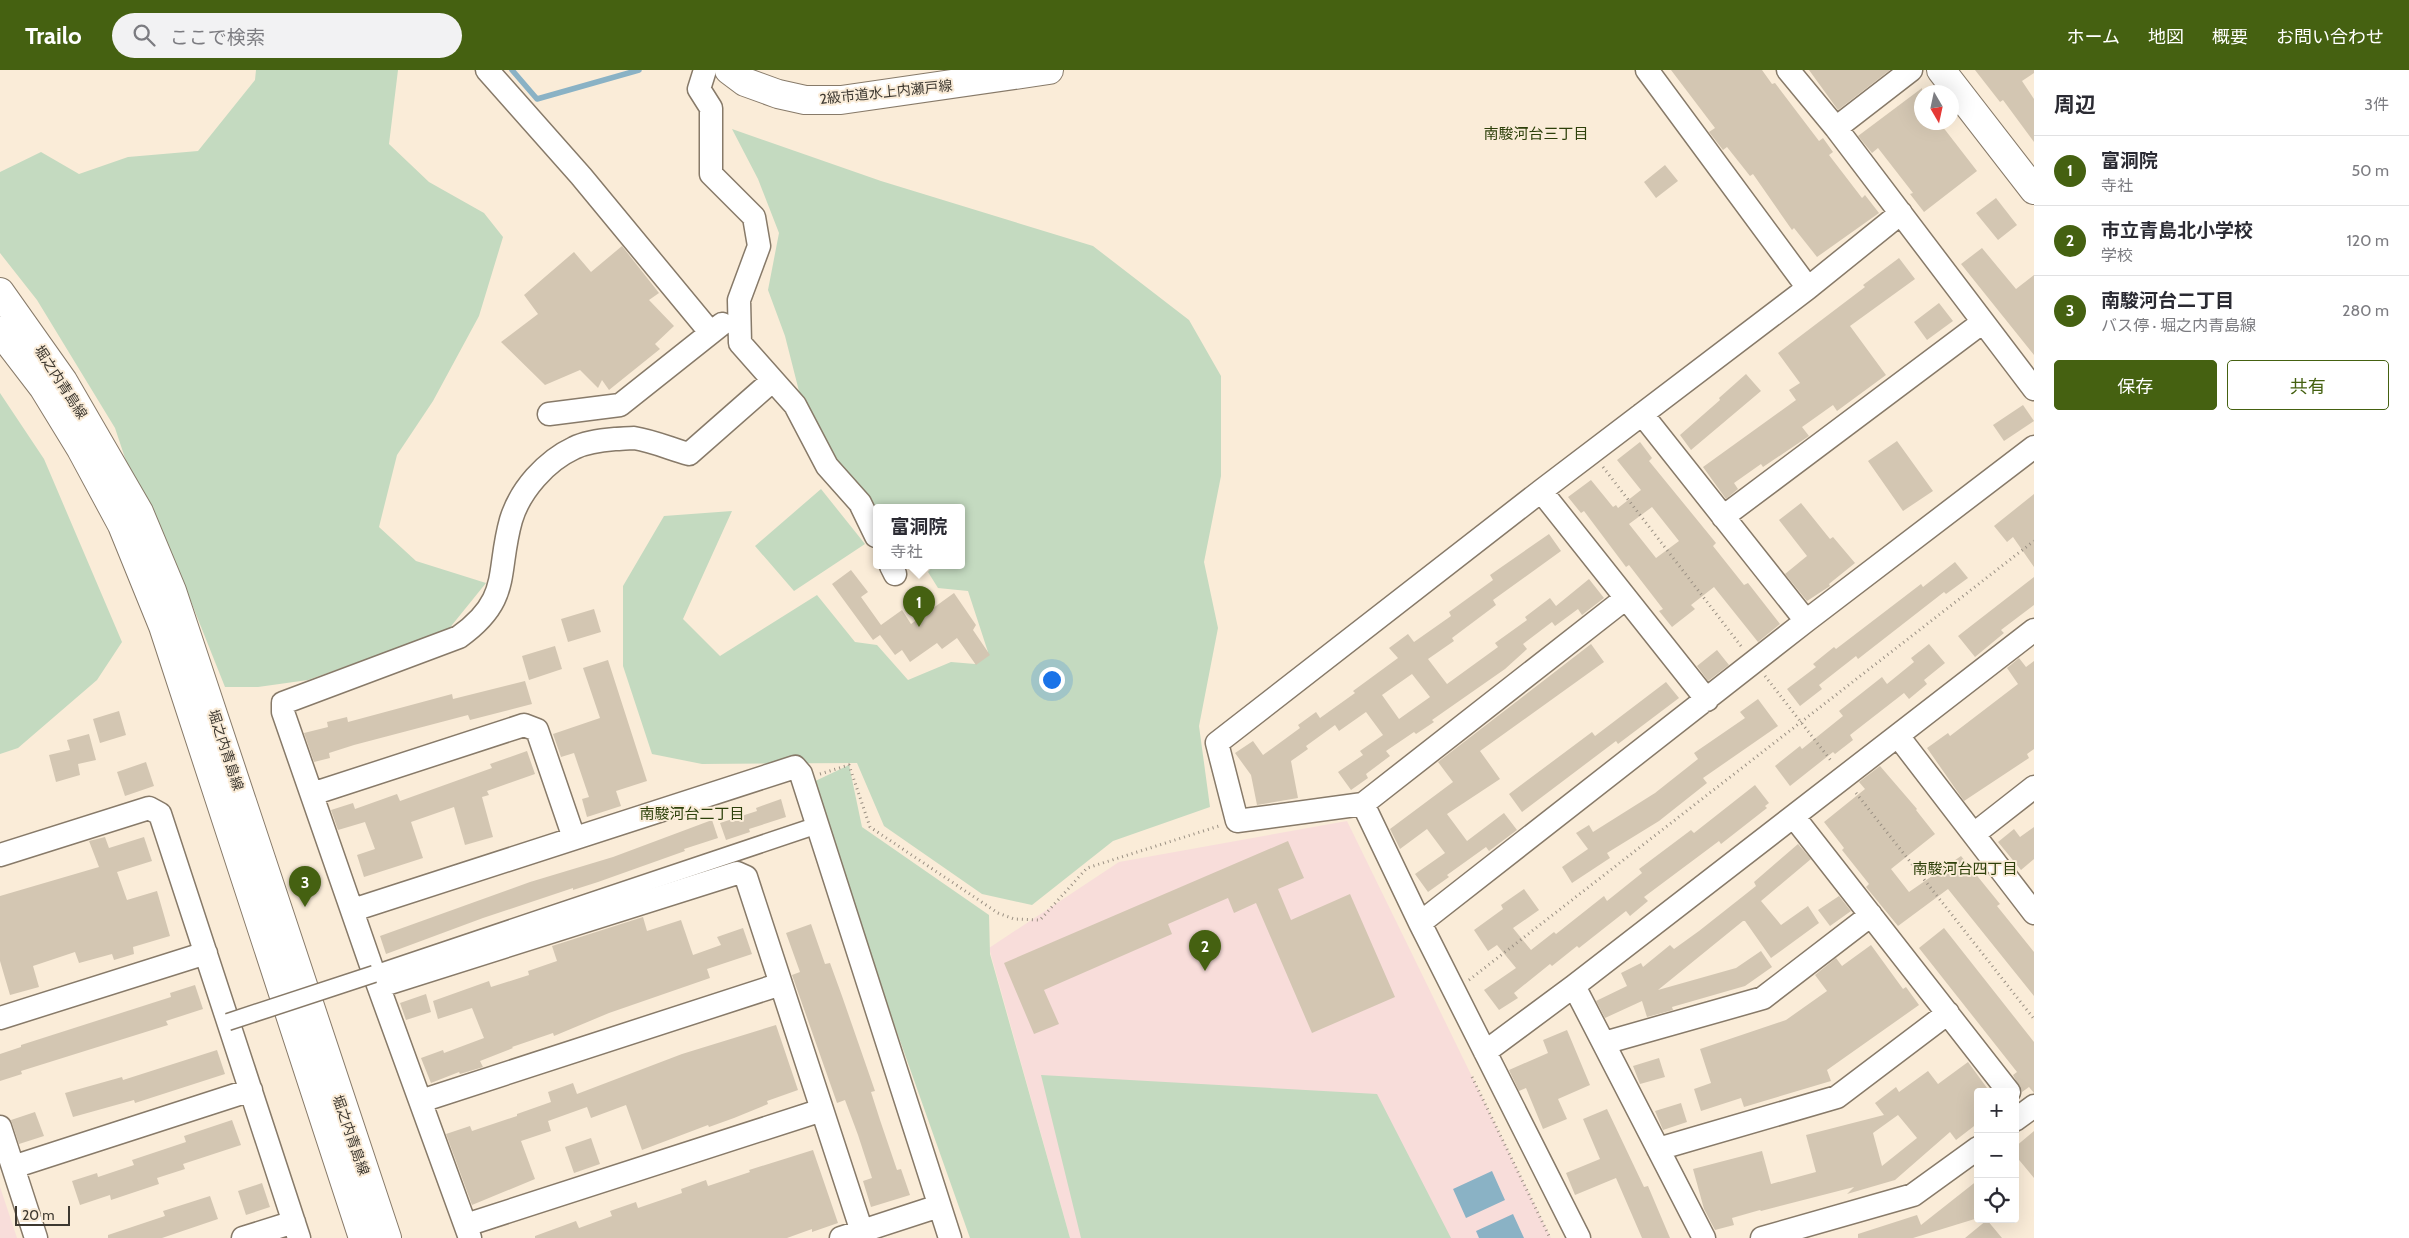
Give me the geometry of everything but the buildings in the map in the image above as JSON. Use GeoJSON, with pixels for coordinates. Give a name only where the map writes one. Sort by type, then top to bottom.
{"type":"FeatureCollection","features":[{"type":"Feature","properties":{"kind":"main road","name":"2級市道水上内瀬戸線"},"geometry":{"type":"LineString","coordinates":[[729,70],[745,82],[778,94],[805,100],[841,100],[1049,70]]}},
{"type":"Feature","properties":{"kind":"main road"},"geometry":{"type":"LineString","coordinates":[[1940,70],[2034,190]]}},
{"type":"Feature","properties":{"kind":"main road","name":"堀之内青島線"},"geometry":{"type":"LineString","coordinates":[[0,292],[63,380],[139,512],[172,590],[387,1238]]}},
{"type":"Feature","properties":{"kind":"main road","name":"堀之内青島線"},"geometry":{"type":"LineString","coordinates":[[0,331],[43,387],[82,449],[122,525],[163,626],[363,1238]]}},
{"type":"Feature","properties":{"kind":"street"},"geometry":{"type":"LineString","coordinates":[[487,70],[581,176],[710,332]]}},
{"type":"Feature","properties":{"kind":"street"},"geometry":{"type":"LineString","coordinates":[[705,70],[699,89],[711,108],[711,174],[754,217],[759,246],[739,300],[740,343],[795,405],[827,466],[860,503],[873,530]]}},
{"type":"Feature","properties":{"kind":"street"},"geometry":{"type":"LineString","coordinates":[[1647,70],[1808,288]]}},
{"type":"Feature","properties":{"kind":"street"},"geometry":{"type":"LineString","coordinates":[[1788,70],[1836,128],[2034,389]]}},
{"type":"Feature","properties":{"kind":"street"},"geometry":{"type":"LineString","coordinates":[[1836,128],[1911,70]]}},
{"type":"Feature","properties":{"kind":"street"},"geometry":{"type":"LineString","coordinates":[[1626,598],[1364,804],[1238,821],[1217,743],[1808,288],[1901,213]]}},
{"type":"Feature","properties":{"kind":"street"},"geometry":{"type":"LineString","coordinates":[[549,414],[620,405],[710,332],[740,312]]}},
{"type":"Feature","properties":{"kind":"street"},"geometry":{"type":"LineString","coordinates":[[1723,517],[1983,322]]}},
{"type":"Feature","properties":{"kind":"street"},"geometry":{"type":"LineString","coordinates":[[772,381],[689,454],[633,438],[602,440],[575,447],[548,465],[523,493],[511,520],[501,580],[492,604],[478,623],[459,637],[283,703],[283,712],[468,1232],[822,1110]]}},
{"type":"Feature","properties":{"kind":"street"},"geometry":{"type":"LineString","coordinates":[[1642,414],[1806,621]]}},
{"type":"Feature","properties":{"kind":"street"},"geometry":{"type":"LineString","coordinates":[[1420,923],[1806,621],[2034,447]]}},
{"type":"Feature","properties":{"kind":"street"},"geometry":{"type":"LineString","coordinates":[[1542,491],[1706,700]]}},
{"type":"Feature","properties":{"kind":"street"},"geometry":{"type":"LineString","coordinates":[[1485,1052],[1794,817],[2034,630]]}},
{"type":"Feature","properties":{"kind":"street"},"geometry":{"type":"LineString","coordinates":[[312,794],[524,725],[537,730],[574,838]]}},
{"type":"Feature","properties":{"kind":"street"},"geometry":{"type":"LineString","coordinates":[[1898,736],[2034,912]]}},
{"type":"Feature","properties":{"kind":"street"},"geometry":{"type":"LineString","coordinates":[[353,910],[795,766],[803,779],[950,1238]]}},
{"type":"Feature","properties":{"kind":"street"},"geometry":{"type":"LineString","coordinates":[[1974,834],[2034,787]]}},
{"type":"Feature","properties":{"kind":"street"},"geometry":{"type":"LineString","coordinates":[[1364,804],[1420,923],[1579,1238]]}},
{"type":"Feature","properties":{"kind":"street"},"geometry":{"type":"LineString","coordinates":[[0,855],[149,808],[160,814],[297,1230],[243,1238]]}},
{"type":"Feature","properties":{"kind":"street"},"geometry":{"type":"LineString","coordinates":[[1794,817],[2006,1088]]}},
{"type":"Feature","properties":{"kind":"street"},"geometry":{"type":"LineString","coordinates":[[377,980],[818,825]]}},
{"type":"Feature","properties":{"kind":"street"},"geometry":{"type":"LineString","coordinates":[[228,1022],[737,874],[746,877],[822,1110],[856,1236],[940,1206]]}},
{"type":"Feature","properties":{"kind":"street"},"geometry":{"type":"LineString","coordinates":[[1604,1043],[1763,998],[1871,915]]}},
{"type":"Feature","properties":{"kind":"street"},"geometry":{"type":"LineString","coordinates":[[0,1018],[206,953]]}},
{"type":"Feature","properties":{"kind":"street"},"geometry":{"type":"LineString","coordinates":[[421,1101],[781,984]]}},
{"type":"Feature","properties":{"kind":"street"},"geometry":{"type":"LineString","coordinates":[[1574,986],[1704,1238]]}},
{"type":"Feature","properties":{"kind":"street"},"geometry":{"type":"LineString","coordinates":[[1658,1149],[1838,1097],[1948,1013]]}},
{"type":"Feature","properties":{"kind":"street"},"geometry":{"type":"LineString","coordinates":[[13,1167],[251,1090]]}},
{"type":"Feature","properties":{"kind":"street"},"geometry":{"type":"LineString","coordinates":[[0,1128],[36,1238]]}},
{"type":"Feature","properties":{"kind":"street"},"geometry":{"type":"LineString","coordinates":[[1762,1238],[1913,1195],[1974,1151]]}},
{"type":"Feature","properties":{"kind":"path"},"geometry":{"type":"LineString","coordinates":[[1592,453],[2034,1019]]}},
{"type":"Feature","properties":{"kind":"path"},"geometry":{"type":"LineString","coordinates":[[1455,991],[2034,541]]}},
{"type":"Feature","properties":{"kind":"path"},"geometry":{"type":"LineString","coordinates":[[803,779],[849,765],[870,827],[976,899],[998,913],[1014,919],[1040,920],[1087,868],[1238,821]]}},
{"type":"Feature","properties":{"kind":"path"},"geometry":{"type":"LineString","coordinates":[[1472,1076],[1550,1238]]}},
{"type":"Feature","properties":{"kind":"shaded area"},"geometry":{"type":"Polygon","coordinates":[[[1347,821],[1551,1238],[1070,1238],[989,948],[1119,862],[1347,821]]]}},
{"type":"Feature","properties":{"kind":"shaded area"},"geometry":{"type":"Polygon","coordinates":[[[0,1187],[17,1238],[0,1238],[0,1187]]]}},
{"type":"Feature","properties":{"kind":"green space"},"geometry":{"type":"Polygon","coordinates":[[[256,70],[398,70],[389,144],[429,182],[484,213],[503,237],[479,316],[433,401],[397,455],[379,527],[416,561],[486,583],[448,630],[308,680],[258,687],[225,687],[172,554],[134,485],[115,428],[37,300],[0,253],[0,172],[41,152],[79,174],[128,157],[198,151],[255,80],[256,70]]]}},
{"type":"Feature","properties":{"kind":"green space"},"geometry":{"type":"Polygon","coordinates":[[[732,129],[881,181],[1093,246],[1189,320],[1221,376],[1221,476],[1204,562],[1218,628],[1199,726],[1210,807],[1113,841],[1032,905],[982,894],[884,826],[857,763],[702,764],[652,754],[623,666],[623,586],[664,516],[732,511],[683,619],[720,656],[817,595],[855,642],[877,645],[908,680],[951,662],[975,664],[988,652],[968,591],[938,588],[928,572],[930,569],[965,569],[965,504],[873,504],[873,514],[818,466],[785,336],[768,290],[779,233],[758,179],[732,129]]]}},
{"type":"Feature","properties":{"kind":"green space"},"geometry":{"type":"Polygon","coordinates":[[[0,393],[44,459],[122,642],[97,680],[18,748],[0,754],[0,393]]]}},
{"type":"Feature","properties":{"kind":"green space"},"geometry":{"type":"Polygon","coordinates":[[[821,489],[865,544],[794,591],[755,546],[821,489]]]}},
{"type":"Feature","properties":{"kind":"green space"},"geometry":{"type":"Polygon","coordinates":[[[849,765],[862,827],[989,915],[990,954],[1070,1238],[970,1238],[809,784],[849,765]]]}},
{"type":"Feature","properties":{"kind":"green space"},"geometry":{"type":"Polygon","coordinates":[[[1041,1075],[1377,1094],[1451,1238],[1081,1238],[1041,1075]]]}},
{"type":"Feature","properties":{"kind":"water"},"geometry":{"type":"Polygon","coordinates":[[[1492,1171],[1505,1200],[1466,1218],[1453,1189],[1492,1171]]]}},
{"type":"Feature","properties":{"kind":"water"},"geometry":{"type":"Polygon","coordinates":[[[1513,1214],[1524,1238],[1479,1238],[1476,1231],[1513,1214]]]}},
{"type":"Feature","properties":{"kind":"waterway"},"geometry":{"type":"LineString","coordinates":[[512,70],[537,99],[639,70]]}},
{"type":"Feature","properties":{"kind":"place","name":"富洞院"},"geometry":{"type":"Point","coordinates":[919,627]}},
{"type":"Feature","properties":{"kind":"place","name":"南駿河台二丁目"},"geometry":{"type":"Point","coordinates":[305,907]}},
{"type":"Feature","properties":{"kind":"place","name":"市立青島北小学校"},"geometry":{"type":"Point","coordinates":[1205,971]}},
{"type":"Feature","properties":{"kind":"district","name":"南駿河台三丁目"},"geometry":{"type":"Point","coordinates":[1536,134]}},
{"type":"Feature","properties":{"kind":"district","name":"南駿河台二丁目"},"geometry":{"type":"Point","coordinates":[692,814]}},
{"type":"Feature","properties":{"kind":"district","name":"南駿河台四丁目"},"geometry":{"type":"Point","coordinates":[1965,869]}}]}
